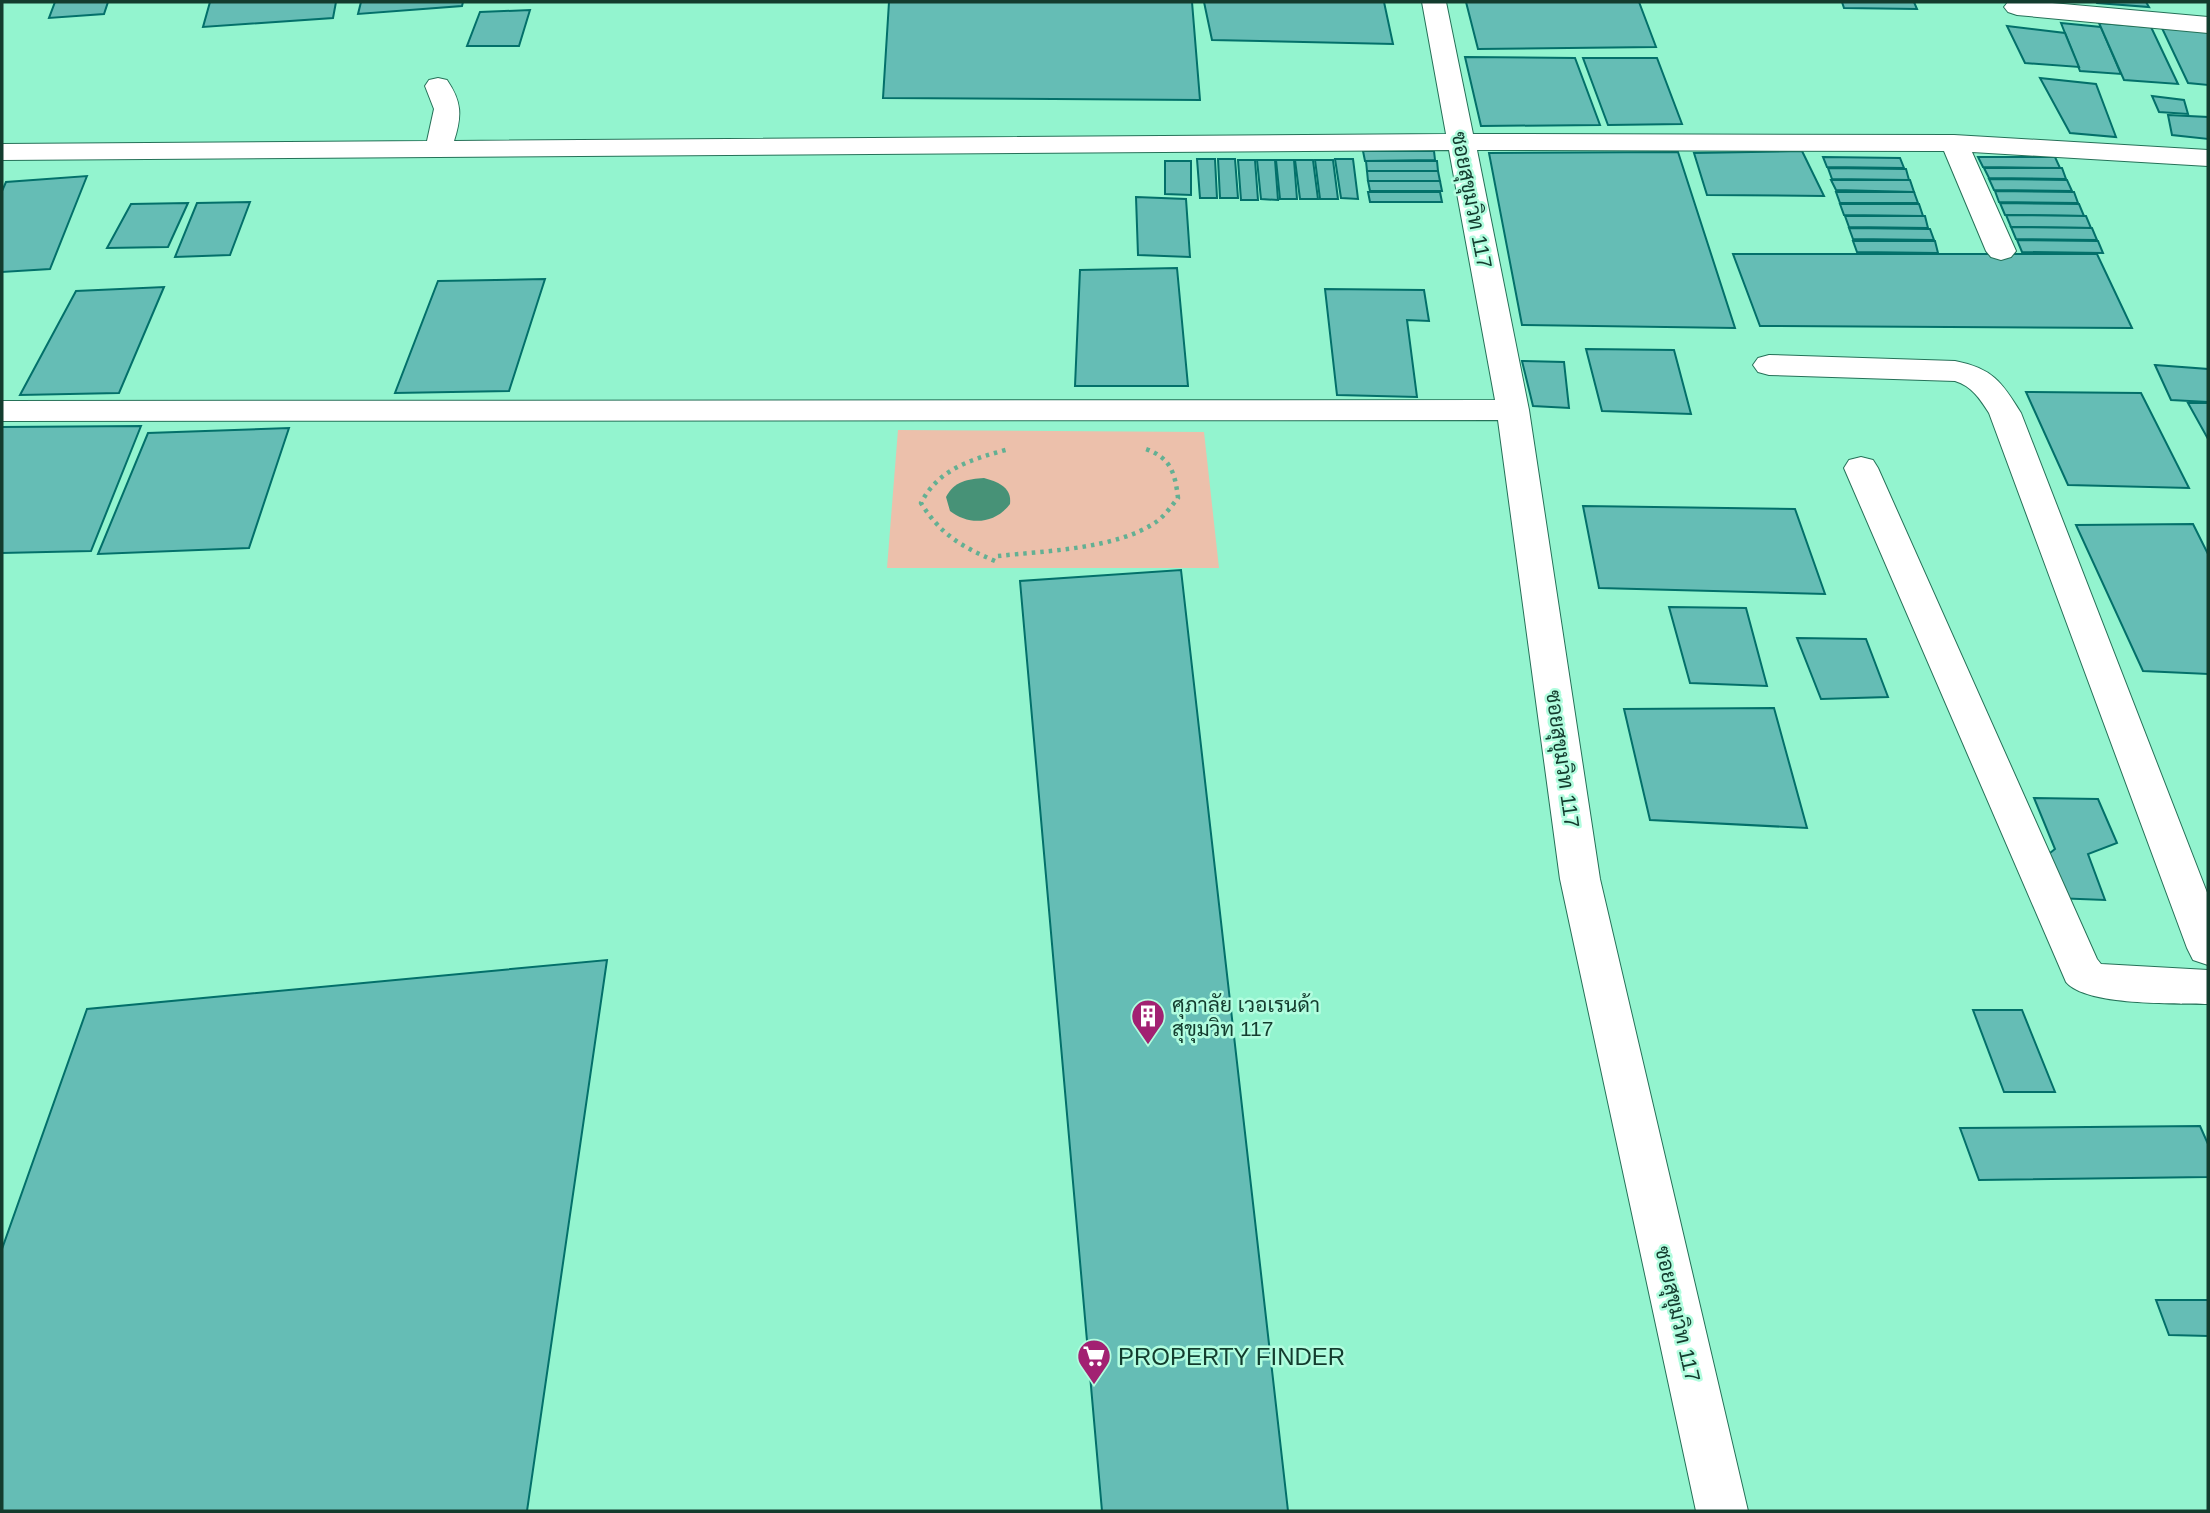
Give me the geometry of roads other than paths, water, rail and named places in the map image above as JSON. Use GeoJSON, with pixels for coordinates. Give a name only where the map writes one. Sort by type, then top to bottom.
{"type":"FeatureCollection","features":[{"type":"Feature","properties":{"kind":"street","name":"ซอยสุขุมวิท 117"},"geometry":{"type":"LineString","coordinates":[[1434,2],[1513,410],[1580,879],[1722,1511]]}},
{"type":"Feature","properties":{"kind":"street"},"geometry":{"type":"LineString","coordinates":[[2017,7],[2208,24]]}},
{"type":"Feature","properties":{"kind":"street"},"geometry":{"type":"LineString","coordinates":[[438,86],[446,96],[449,107],[438,149]]}},
{"type":"Feature","properties":{"kind":"street"},"geometry":{"type":"LineString","coordinates":[[2,152],[1461,142],[1954,143],[2208,158]]}},
{"type":"Feature","properties":{"kind":"street"},"geometry":{"type":"LineString","coordinates":[[1954,143],[2001,251]]}},
{"type":"Feature","properties":{"kind":"street"},"geometry":{"type":"LineString","coordinates":[[1769,365],[1955,370],[1967,372],[1989,386],[2005,412],[2208,948]]}},
{"type":"Feature","properties":{"kind":"street"},"geometry":{"type":"LineString","coordinates":[[2,411],[1513,410]]}},
{"type":"Feature","properties":{"kind":"street"},"geometry":{"type":"LineString","coordinates":[[1861,468],[2081,970],[2088,978],[2097,981],[2208,987]]}},
{"type":"Feature","properties":{"kind":"place","name":"ศุภาลัย เวอเรนด้า สุขุมวิท 117"},"geometry":{"type":"Point","coordinates":[1148,1046]}},
{"type":"Feature","properties":{"kind":"place","name":"PROPERTY FINDER"},"geometry":{"type":"Point","coordinates":[1094,1386]}}]}
